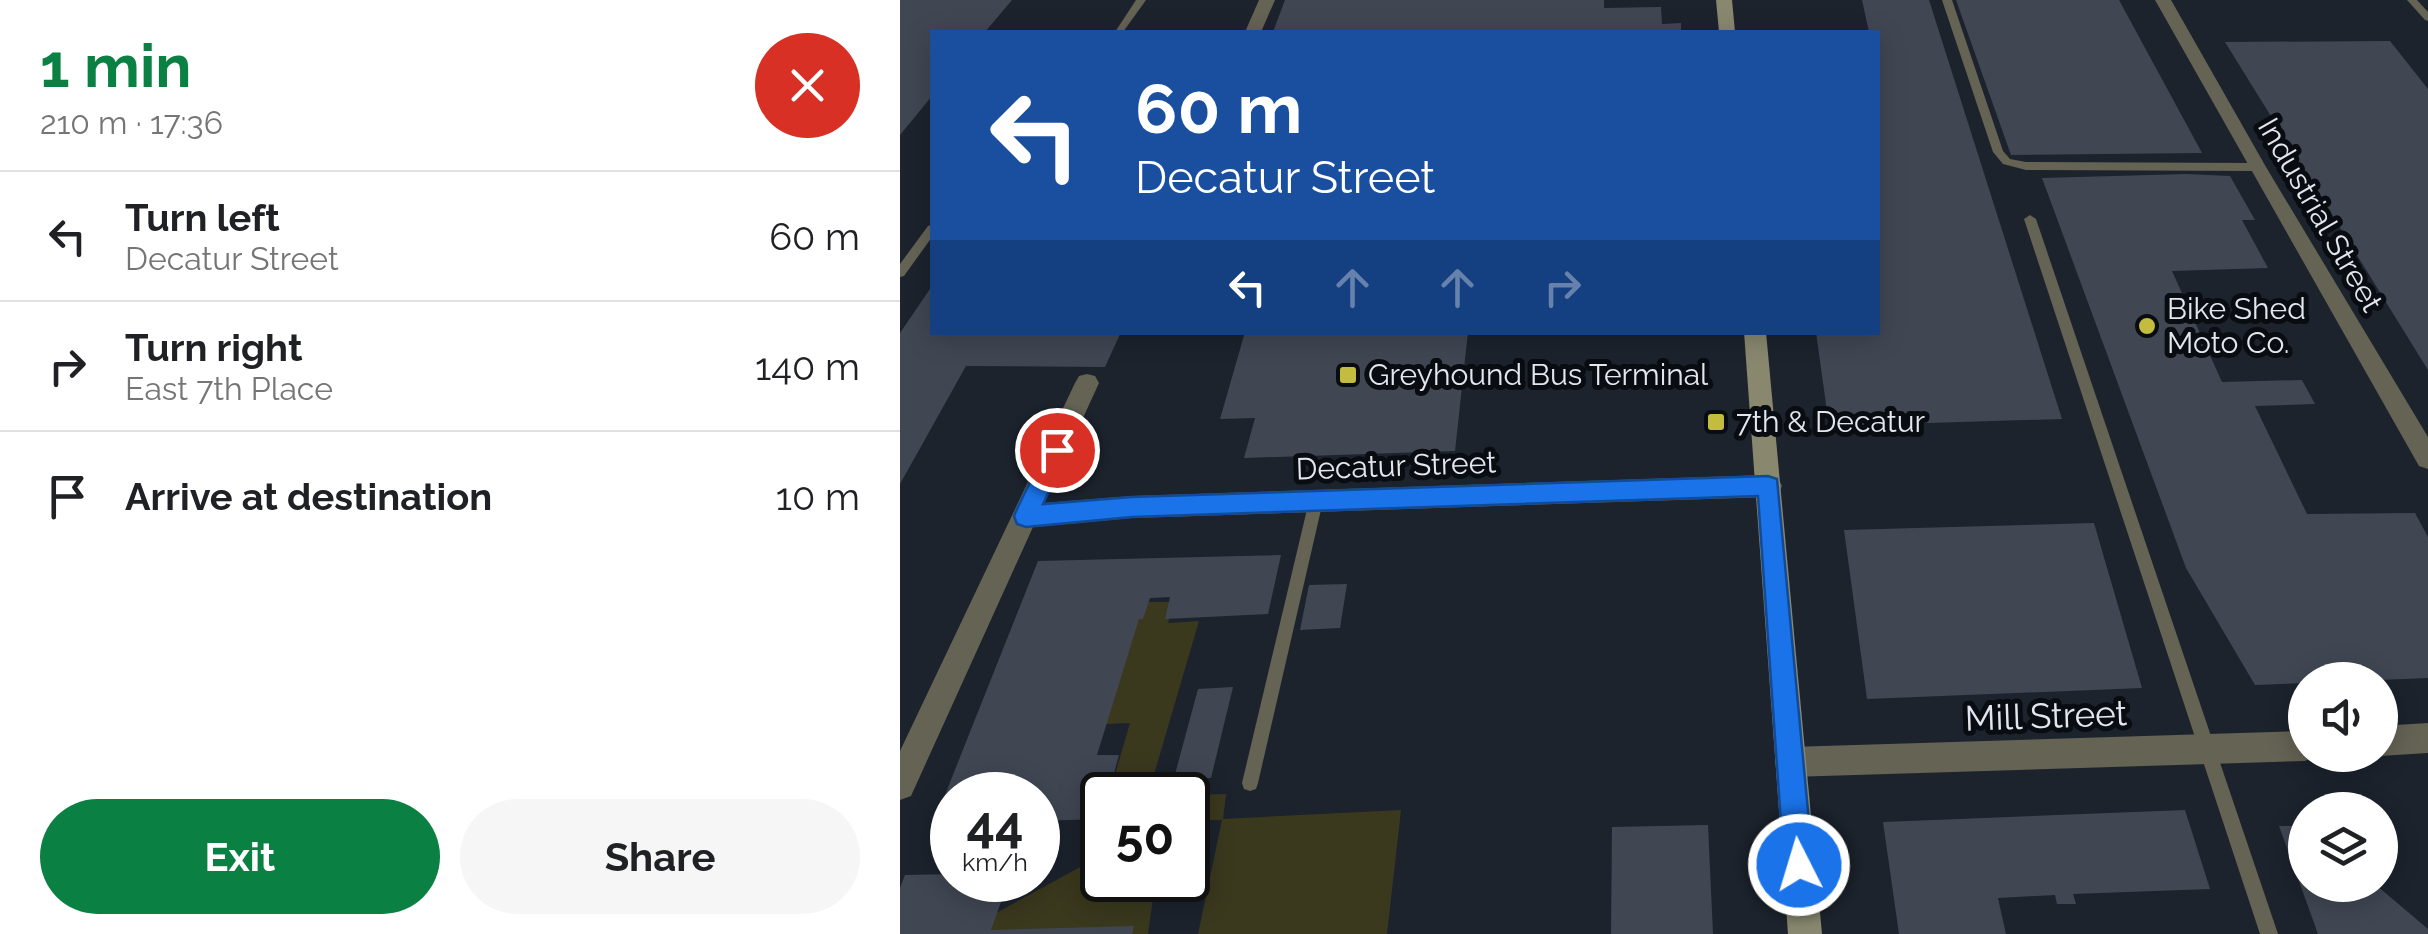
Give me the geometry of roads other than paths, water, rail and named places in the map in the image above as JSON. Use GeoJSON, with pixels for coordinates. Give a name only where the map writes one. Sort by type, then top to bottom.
{"type":"FeatureCollection","features":[{"type":"Feature","properties":{"kind":"main road"},"geometry":{"type":"LineString","coordinates":[[1724,0],[1727,30]]}},
{"type":"Feature","properties":{"kind":"main road"},"geometry":{"type":"LineString","coordinates":[[1755,335],[1805,934]]}},
{"type":"Feature","properties":{"kind":"street"},"geometry":{"type":"LineString","coordinates":[[1254,30],[1268,0]]}},
{"type":"Feature","properties":{"kind":"street","name":"Industrial Street"},"geometry":{"type":"LineString","coordinates":[[2163,0],[2428,459]]}},
{"type":"Feature","properties":{"kind":"street"},"geometry":{"type":"LineString","coordinates":[[900,785],[1088,384]]}},
{"type":"Feature","properties":{"kind":"street","name":"Decatur Street"},"geometry":{"type":"LineString","coordinates":[[1026,516],[1132,507],[1768,486]]}},
{"type":"Feature","properties":{"kind":"street"},"geometry":{"type":"LineString","coordinates":[[2398,740],[2428,738]]}},
{"type":"Feature","properties":{"kind":"street","name":"Mill Street"},"geometry":{"type":"LineString","coordinates":[[1790,762],[2288,746]]}},
{"type":"Feature","properties":{"kind":"lane"},"geometry":{"type":"LineString","coordinates":[[1120,30],[1141,0]]}},
{"type":"Feature","properties":{"kind":"lane"},"geometry":{"type":"LineString","coordinates":[[1947,0],[1998,152],[2007,162],[2026,166],[2256,167]]}},
{"type":"Feature","properties":{"kind":"lane"},"geometry":{"type":"LineString","coordinates":[[2412,0],[2428,18]]}},
{"type":"Feature","properties":{"kind":"lane"},"geometry":{"type":"LineString","coordinates":[[2030,218],[2269,934]]}},
{"type":"Feature","properties":{"kind":"lane"},"geometry":{"type":"LineString","coordinates":[[900,272],[930,232]]}},
{"type":"Feature","properties":{"kind":"lane"},"geometry":{"type":"LineString","coordinates":[[1250,783],[1316,501]]}},
{"type":"Feature","properties":{"kind":"place","name":"Bike Shed Moto Co."},"geometry":{"type":"Point","coordinates":[2147,326]}},
{"type":"Feature","properties":{"kind":"place","name":"Greyhound Bus Terminal"},"geometry":{"type":"Point","coordinates":[1348,375]}},
{"type":"Feature","properties":{"kind":"place","name":"7th & Decatur"},"geometry":{"type":"Point","coordinates":[1716,422]}}]}
